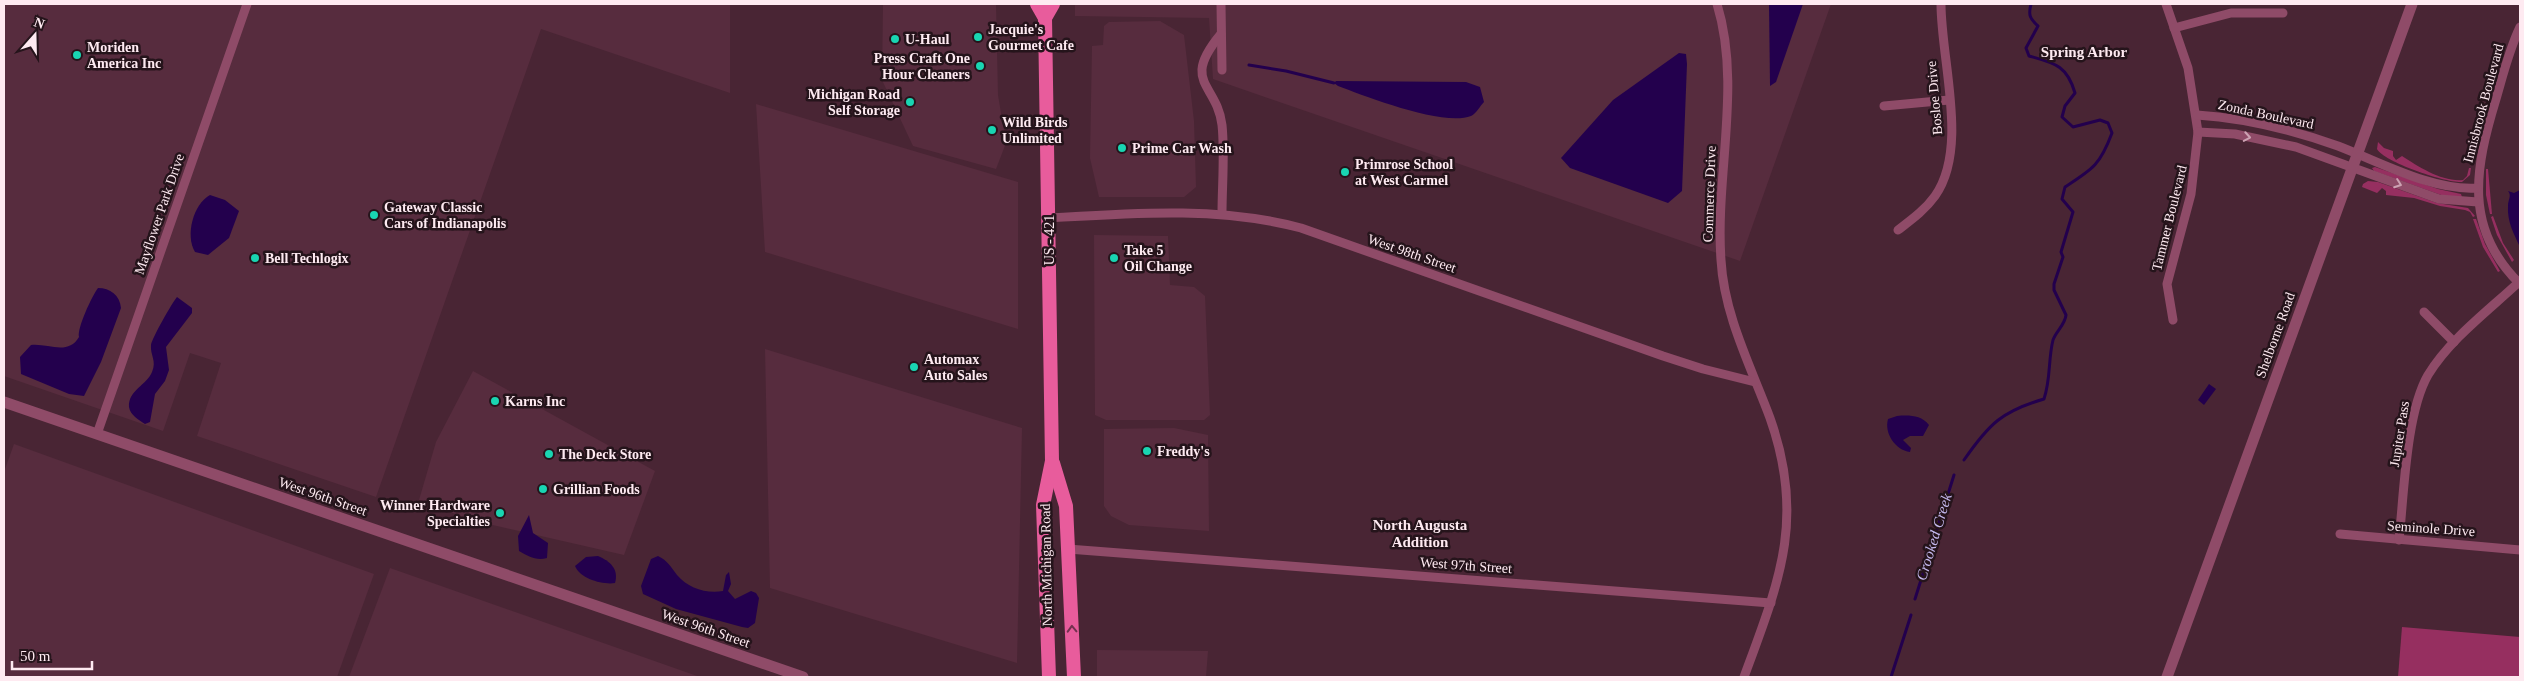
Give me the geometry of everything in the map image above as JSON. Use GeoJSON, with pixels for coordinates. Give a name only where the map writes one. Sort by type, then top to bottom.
{"type":"FeatureCollection","features":[{"type":"Feature","properties":{"kind":"main road","name":"US - 421"},"geometry":{"type":"LineString","coordinates":[[1037,4],[1045,18],[1052,462]]}},
{"type":"Feature","properties":{"kind":"main road"},"geometry":{"type":"LineString","coordinates":[[1045,18],[1053,4]]}},
{"type":"Feature","properties":{"kind":"main road","name":"North Michigan Road"},"geometry":{"type":"LineString","coordinates":[[1052,462],[1066,506],[1074,677]]}},
{"type":"Feature","properties":{"kind":"main road","name":"North Michigan Road"},"geometry":{"type":"LineString","coordinates":[[1049,677],[1043,506],[1052,462]]}},
{"type":"Feature","properties":{"kind":"street","name":"Mayflower Park Drive"},"geometry":{"type":"LineString","coordinates":[[97,434],[247,4]]}},
{"type":"Feature","properties":{"kind":"street"},"geometry":{"type":"LineString","coordinates":[[1221,4],[1222,70]]}},
{"type":"Feature","properties":{"kind":"street","name":"Commerce Drive"},"geometry":{"type":"LineString","coordinates":[[1717,4],[1724,27],[1727,70],[1721,262],[1729,304],[1755,382],[1778,442],[1787,487],[1786,543],[1772,603],[1744,677]]}},
{"type":"Feature","properties":{"kind":"street","name":"Bosloe Drive"},"geometry":{"type":"LineString","coordinates":[[1898,230],[1926,208],[1936,195],[1945,175],[1952,144],[1941,4]]}},
{"type":"Feature","properties":{"kind":"street","name":"Tammer Boulevard"},"geometry":{"type":"LineString","coordinates":[[2166,4],[2188,68],[2198,123],[2191,194],[2167,284],[2173,320]]}},
{"type":"Feature","properties":{"kind":"street","name":"Shelborne Road"},"geometry":{"type":"LineString","coordinates":[[2168,677],[2412,4]]}},
{"type":"Feature","properties":{"kind":"street"},"geometry":{"type":"LineString","coordinates":[[2174,28],[2231,13],[2283,13]]}},
{"type":"Feature","properties":{"kind":"street","name":"Innisbrook Boulevard"},"geometry":{"type":"LineString","coordinates":[[2519,283],[2506,268],[2491,243],[2478,202],[2477,188],[2482,147],[2510,52],[2520,28]]}},
{"type":"Feature","properties":{"kind":"street"},"geometry":{"type":"LineString","coordinates":[[1221,34],[1207,51],[1203,68],[1203,82],[1217,109],[1222,126],[1222,214]]}},
{"type":"Feature","properties":{"kind":"street"},"geometry":{"type":"LineString","coordinates":[[1884,106],[1949,100]]}},
{"type":"Feature","properties":{"kind":"street","name":"Zonda Boulevard"},"geometry":{"type":"LineString","coordinates":[[2198,123],[2235,119],[2294,131],[2357,154]]}},
{"type":"Feature","properties":{"kind":"street","name":"Zonda Boulevard"},"geometry":{"type":"LineString","coordinates":[[2198,123],[2211,131],[2277,142],[2310,151],[2352,167]]}},
{"type":"Feature","properties":{"kind":"street"},"geometry":{"type":"LineString","coordinates":[[2357,154],[2444,186],[2477,188]]}},
{"type":"Feature","properties":{"kind":"street"},"geometry":{"type":"LineString","coordinates":[[2352,167],[2439,199],[2478,202]]}},
{"type":"Feature","properties":{"kind":"street","name":"West 98th Street"},"geometry":{"type":"LineString","coordinates":[[1049,218],[1148,214],[1222,214],[1254,217],[1301,228],[1663,356],[1755,382]]}},
{"type":"Feature","properties":{"kind":"street","name":"Jupiter Pass"},"geometry":{"type":"LineString","coordinates":[[2399,540],[2416,405],[2429,374],[2454,342],[2519,283]]}},
{"type":"Feature","properties":{"kind":"street"},"geometry":{"type":"LineString","coordinates":[[2424,312],[2454,342]]}},
{"type":"Feature","properties":{"kind":"street","name":"West 96th Street"},"geometry":{"type":"LineString","coordinates":[[4,402],[798,676]]}},
{"type":"Feature","properties":{"kind":"street","name":"Seminole Drive"},"geometry":{"type":"LineString","coordinates":[[2340,534],[2520,550]]}},
{"type":"Feature","properties":{"kind":"street","name":"West 97th Street"},"geometry":{"type":"LineString","coordinates":[[1068,549],[1772,603]]}},
{"type":"Feature","properties":{"kind":"shaded area"},"geometry":{"type":"Polygon","coordinates":[[[4,4],[730,4],[730,93],[541,29],[376,497],[197,436],[221,363],[190,353],[163,431],[4,376],[4,4]]]}},
{"type":"Feature","properties":{"kind":"shaded area"},"geometry":{"type":"Polygon","coordinates":[[[883,4],[996,4],[998,95],[1006,143],[996,169],[913,146],[882,80],[883,4]]]}},
{"type":"Feature","properties":{"kind":"shaded area"},"geometry":{"type":"Polygon","coordinates":[[[1075,4],[1831,4],[1740,261],[1213,79],[1209,18],[1075,16],[1075,4]]]}},
{"type":"Feature","properties":{"kind":"shaded area"},"geometry":{"type":"Polygon","coordinates":[[[1769,4],[1803,4],[1776,82],[1770,86],[1769,4]]]}},
{"type":"Feature","properties":{"kind":"shaded area"},"geometry":{"type":"Polygon","coordinates":[[[1160,21],[1184,35],[1194,121],[1196,187],[1184,197],[1099,197],[1090,158],[1092,46],[1103,45],[1104,26],[1109,22],[1160,21]]]}},
{"type":"Feature","properties":{"kind":"shaded area"},"geometry":{"type":"Polygon","coordinates":[[[1679,53],[1686,54],[1687,64],[1682,191],[1668,203],[1570,168],[1561,158],[1613,100],[1679,53]]]}},
{"type":"Feature","properties":{"kind":"shaded area"},"geometry":{"type":"Polygon","coordinates":[[[1336,81],[1466,82],[1480,87],[1484,102],[1471,116],[1458,118],[1442,117],[1385,103],[1338,86],[1334,83],[1336,81]]]}},
{"type":"Feature","properties":{"kind":"shaded area"},"geometry":{"type":"Polygon","coordinates":[[[756,104],[1018,182],[1018,329],[765,252],[756,104]]]}},
{"type":"Feature","properties":{"kind":"shaded area"},"geometry":{"type":"Polygon","coordinates":[[[2378,142],[2384,148],[2393,151],[2393,156],[2396,160],[2402,156],[2423,169],[2447,179],[2463,180],[2467,176],[2469,168],[2471,168],[2470,175],[2462,182],[2443,179],[2416,171],[2382,154],[2377,149],[2378,142]]]}},
{"type":"Feature","properties":{"kind":"shaded area"},"geometry":{"type":"Polygon","coordinates":[[[2375,167],[2438,189],[2461,194],[2462,197],[2444,196],[2374,171],[2372,168],[2375,167]]]}},
{"type":"Feature","properties":{"kind":"shaded area"},"geometry":{"type":"Polygon","coordinates":[[[2486,169],[2488,169],[2492,214],[2490,214],[2486,195],[2486,169]]]}},
{"type":"Feature","properties":{"kind":"shaded area"},"geometry":{"type":"Polygon","coordinates":[[[2368,181],[2378,182],[2437,203],[2468,208],[2475,216],[2473,217],[2470,212],[2465,210],[2440,206],[2414,198],[2386,195],[2386,191],[2382,188],[2377,193],[2362,187],[2368,181]]]}},
{"type":"Feature","properties":{"kind":"shaded area"},"geometry":{"type":"Polygon","coordinates":[[[2520,190],[2520,247],[2511,228],[2508,212],[2510,196],[2508,191],[2514,193],[2520,190]]]}},
{"type":"Feature","properties":{"kind":"shaded area"},"geometry":{"type":"Polygon","coordinates":[[[210,195],[225,200],[239,211],[229,238],[208,255],[195,252],[192,245],[191,229],[192,221],[199,205],[210,195]]]}},
{"type":"Feature","properties":{"kind":"shaded area"},"geometry":{"type":"Polygon","coordinates":[[[2493,216],[2503,243],[2514,260],[2512,262],[2497,235],[2491,217],[2493,216]]]}},
{"type":"Feature","properties":{"kind":"shaded area"},"geometry":{"type":"Polygon","coordinates":[[[2473,219],[2476,219],[2485,244],[2500,271],[2498,272],[2483,247],[2473,219]]]}},
{"type":"Feature","properties":{"kind":"shaded area"},"geometry":{"type":"Polygon","coordinates":[[[1094,235],[1168,236],[1170,285],[1194,287],[1205,296],[1210,415],[1204,420],[1106,420],[1095,415],[1094,235]]]}},
{"type":"Feature","properties":{"kind":"shaded area"},"geometry":{"type":"Polygon","coordinates":[[[98,288],[107,289],[114,293],[119,299],[121,308],[101,362],[84,396],[69,394],[21,374],[20,357],[31,345],[63,347],[74,343],[79,337],[85,312],[98,288]]]}},
{"type":"Feature","properties":{"kind":"shaded area"},"geometry":{"type":"Polygon","coordinates":[[[177,297],[192,308],[192,313],[166,347],[169,370],[165,381],[155,394],[150,422],[145,424],[131,412],[129,401],[131,396],[150,377],[154,365],[151,349],[152,341],[177,297]]]}},
{"type":"Feature","properties":{"kind":"shaded area"},"geometry":{"type":"Polygon","coordinates":[[[765,349],[1022,428],[1017,663],[770,588],[765,349]]]}},
{"type":"Feature","properties":{"kind":"shaded area"},"geometry":{"type":"Polygon","coordinates":[[[473,371],[655,471],[624,555],[471,520],[419,500],[436,442],[473,371]]]}},
{"type":"Feature","properties":{"kind":"shaded area"},"geometry":{"type":"Polygon","coordinates":[[[2209,384],[2216,389],[2204,405],[2198,400],[2209,384]]]}},
{"type":"Feature","properties":{"kind":"shaded area"},"geometry":{"type":"Polygon","coordinates":[[[1897,416],[1919,417],[1929,425],[1923,436],[1910,436],[1903,440],[1911,448],[1910,452],[1895,444],[1889,435],[1888,419],[1897,416]]]}},
{"type":"Feature","properties":{"kind":"shaded area"},"geometry":{"type":"Polygon","coordinates":[[[1174,428],[1208,435],[1209,531],[1129,525],[1111,516],[1104,506],[1104,429],[1174,428]]]}},
{"type":"Feature","properties":{"kind":"shaded area"},"geometry":{"type":"Polygon","coordinates":[[[14,444],[374,574],[337,677],[4,677],[4,472],[14,444]]]}},
{"type":"Feature","properties":{"kind":"shaded area"},"geometry":{"type":"Polygon","coordinates":[[[529,515],[533,533],[548,543],[547,558],[536,558],[519,551],[518,536],[529,515]]]}},
{"type":"Feature","properties":{"kind":"shaded area"},"geometry":{"type":"Polygon","coordinates":[[[598,556],[606,560],[615,570],[615,583],[604,583],[587,578],[575,566],[586,557],[598,556]]]}},
{"type":"Feature","properties":{"kind":"shaded area"},"geometry":{"type":"Polygon","coordinates":[[[658,556],[666,562],[681,580],[692,587],[704,591],[723,591],[726,575],[729,572],[731,584],[728,591],[735,599],[751,591],[756,593],[759,598],[755,623],[748,628],[742,627],[676,609],[643,594],[641,586],[651,559],[658,556]]]}},
{"type":"Feature","properties":{"kind":"shaded area"},"geometry":{"type":"Polygon","coordinates":[[[390,568],[700,677],[349,677],[390,568]]]}},
{"type":"Feature","properties":{"kind":"shaded area"},"geometry":{"type":"Polygon","coordinates":[[[2402,627],[2520,637],[2520,677],[2398,677],[2402,627]]]}},
{"type":"Feature","properties":{"kind":"shaded area"},"geometry":{"type":"Polygon","coordinates":[[[1097,650],[1208,651],[1206,677],[1097,677],[1097,650]]]}},
{"type":"Feature","properties":{"kind":"waterway"},"geometry":{"type":"LineString","coordinates":[[1964,460],[1981,437],[1998,420],[2017,409],[2044,399],[2048,384],[2053,340],[2066,315],[2054,290],[2054,284],[2063,257],[2061,252],[2073,212],[2062,199],[2065,187],[2094,165],[2104,152],[2112,133],[2108,123],[2100,120],[2073,127],[2062,117],[2065,106],[2075,93],[2064,71],[2052,63],[2029,56],[2026,48],[2038,26],[2030,16],[2031,4]]}},
{"type":"Feature","properties":{"kind":"waterway"},"geometry":{"type":"LineString","coordinates":[[1249,65],[1286,71],[1334,83]]}},
{"type":"Feature","properties":{"kind":"waterway","name":"Crooked Creek"},"geometry":{"type":"LineString","coordinates":[[1915,599],[1954,475]]}},
{"type":"Feature","properties":{"kind":"waterway","name":"Crooked Creek"},"geometry":{"type":"LineString","coordinates":[[1891,677],[1911,615]]}},
{"type":"Feature","properties":{"kind":"place","name":"Jacquie's Gourmet Cafe"},"geometry":{"type":"Point","coordinates":[978,37]}},
{"type":"Feature","properties":{"kind":"place","name":"U-Haul"},"geometry":{"type":"Point","coordinates":[895,39]}},
{"type":"Feature","properties":{"kind":"place","name":"Moriden America Inc"},"geometry":{"type":"Point","coordinates":[77,55]}},
{"type":"Feature","properties":{"kind":"place","name":"Press Craft One Hour Cleaners"},"geometry":{"type":"Point","coordinates":[980,66]}},
{"type":"Feature","properties":{"kind":"place","name":"Michigan Road Self Storage"},"geometry":{"type":"Point","coordinates":[910,102]}},
{"type":"Feature","properties":{"kind":"place","name":"Wild Birds Unlimited"},"geometry":{"type":"Point","coordinates":[992,130]}},
{"type":"Feature","properties":{"kind":"place","name":"Prime Car Wash"},"geometry":{"type":"Point","coordinates":[1122,148]}},
{"type":"Feature","properties":{"kind":"place","name":"Primrose School at West Carmel"},"geometry":{"type":"Point","coordinates":[1345,172]}},
{"type":"Feature","properties":{"kind":"place","name":"Gateway Classic Cars of Indianapolis"},"geometry":{"type":"Point","coordinates":[374,215]}},
{"type":"Feature","properties":{"kind":"place","name":"Bell Techlogix"},"geometry":{"type":"Point","coordinates":[255,258]}},
{"type":"Feature","properties":{"kind":"place","name":"Take 5 Oil Change"},"geometry":{"type":"Point","coordinates":[1114,258]}},
{"type":"Feature","properties":{"kind":"place","name":"Automax Auto Sales"},"geometry":{"type":"Point","coordinates":[914,367]}},
{"type":"Feature","properties":{"kind":"place","name":"Karns Inc"},"geometry":{"type":"Point","coordinates":[495,401]}},
{"type":"Feature","properties":{"kind":"place","name":"Freddy's"},"geometry":{"type":"Point","coordinates":[1147,451]}},
{"type":"Feature","properties":{"kind":"place","name":"The Deck Store"},"geometry":{"type":"Point","coordinates":[549,454]}},
{"type":"Feature","properties":{"kind":"place","name":"Grillian Foods"},"geometry":{"type":"Point","coordinates":[543,489]}},
{"type":"Feature","properties":{"kind":"place","name":"Winner Hardware Specialties"},"geometry":{"type":"Point","coordinates":[500,513]}},
{"type":"Feature","properties":{"kind":"district","name":"Spring Arbor"},"geometry":{"type":"Point","coordinates":[2084,52]}},
{"type":"Feature","properties":{"kind":"district","name":"North Augusta Addition"},"geometry":{"type":"Point","coordinates":[1420,534]}}]}
